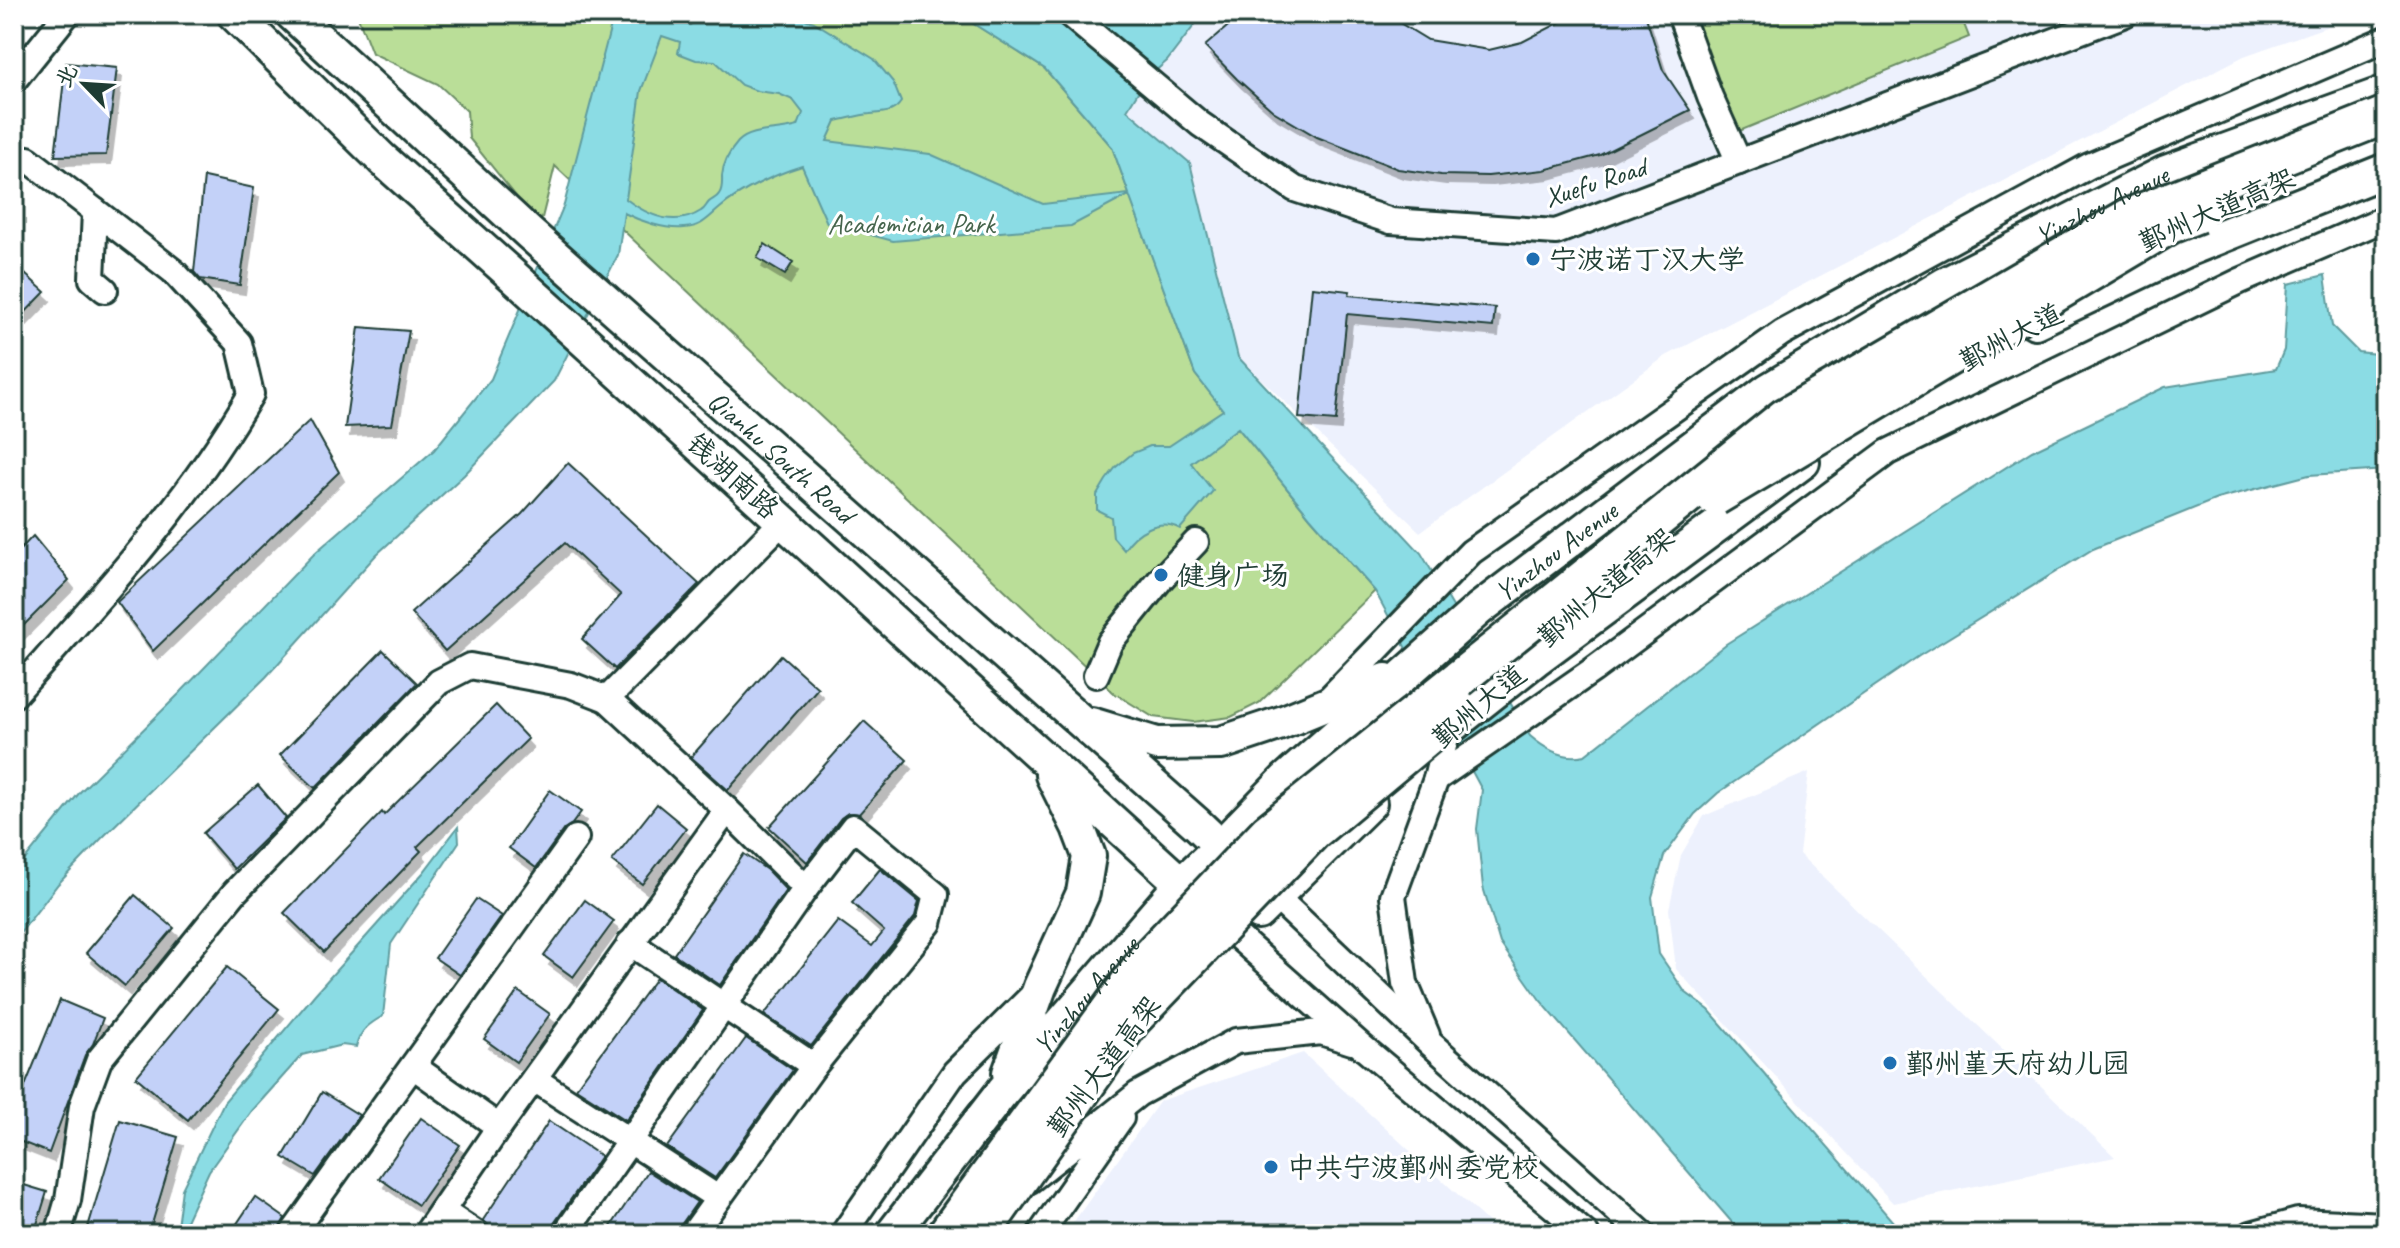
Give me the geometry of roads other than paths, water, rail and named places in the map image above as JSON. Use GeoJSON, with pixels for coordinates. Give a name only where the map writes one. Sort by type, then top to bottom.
{"type":"FeatureCollection","features":[{"type":"Feature","properties":{"kind":"highway","name":"Yinzhou Avenue"},"geometry":{"type":"LineString","coordinates":[[946,1234],[1146,960],[1268,832],[1785,417],[2129,217],[2386,115]]}},
{"type":"Feature","properties":{"kind":"highway","name":"鄞州大道高架"},"geometry":{"type":"LineString","coordinates":[[981,1234],[1132,1020],[1313,832],[1709,501],[2170,225],[2386,138]]}},
{"type":"Feature","properties":{"kind":"main road","name":"钱湖南路"},"geometry":{"type":"LineString","coordinates":[[234,14],[382,159],[1236,935]]}},
{"type":"Feature","properties":{"kind":"main road","name":"Qianhu South Road"},"geometry":{"type":"LineString","coordinates":[[292,14],[529,233],[1081,720],[1275,896]]}},
{"type":"Feature","properties":{"kind":"main road","name":"Yinzhou Avenue"},"geometry":{"type":"LineString","coordinates":[[892,1234],[1003,1091],[1181,884],[1286,779],[1479,609],[1768,390],[1932,292],[2166,172],[2386,92]]}},
{"type":"Feature","properties":{"kind":"main road","name":"鄞州大道"},"geometry":{"type":"LineString","coordinates":[[991,1234],[1109,1061],[1448,729],[1535,660],[1785,473],[1994,342],[2182,252],[2386,170]]}},
{"type":"Feature","properties":{"kind":"main road"},"geometry":{"type":"LineString","coordinates":[[1081,720],[1157,744],[1221,743],[1281,723],[1408,672]]}},
{"type":"Feature","properties":{"kind":"main road"},"geometry":{"type":"LineString","coordinates":[[1003,1091],[1040,987],[1083,893],[1089,856],[1078,827],[1041,755]]}},
{"type":"Feature","properties":{"kind":"street"},"geometry":{"type":"LineString","coordinates":[[14,80],[67,14]]}},
{"type":"Feature","properties":{"kind":"street","name":"Xuefu Road"},"geometry":{"type":"LineString","coordinates":[[1069,14],[1200,124],[1295,189],[1391,221],[1556,232],[2125,14]]}},
{"type":"Feature","properties":{"kind":"street"},"geometry":{"type":"LineString","coordinates":[[1680,14],[1710,97],[1739,162]]}},
{"type":"Feature","properties":{"kind":"street","name":"Yinzhou Avenue"},"geometry":{"type":"LineString","coordinates":[[1321,707],[1471,552],[1782,333],[2089,166],[2386,39]]}},
{"type":"Feature","properties":{"kind":"street"},"geometry":{"type":"LineString","coordinates":[[14,158],[28,159],[173,271],[239,343],[251,394],[222,443],[143,550],[14,695]]}},
{"type":"Feature","properties":{"kind":"street"},"geometry":{"type":"LineString","coordinates":[[95,211],[92,279],[105,290]]}},
{"type":"Feature","properties":{"kind":"street"},"geometry":{"type":"LineString","coordinates":[[1436,779],[1593,670],[1888,452],[2240,281],[2386,218]]}},
{"type":"Feature","properties":{"kind":"street"},"geometry":{"type":"LineString","coordinates":[[607,699],[783,521]]}},
{"type":"Feature","properties":{"kind":"street"},"geometry":{"type":"LineString","coordinates":[[1096,675],[1110,642],[1160,580],[1196,542]]}},
{"type":"Feature","properties":{"kind":"street"},"geometry":{"type":"LineString","coordinates":[[58,1234],[68,1200],[82,1106],[99,1060],[235,892],[439,682],[470,666],[571,685],[607,699],[806,888]]}},
{"type":"Feature","properties":{"kind":"street"},"geometry":{"type":"LineString","coordinates":[[1431,1044],[1405,983],[1393,896],[1436,779],[1448,729]]}},
{"type":"Feature","properties":{"kind":"street"},"geometry":{"type":"LineString","coordinates":[[426,1234],[499,1127],[727,810]]}},
{"type":"Feature","properties":{"kind":"street"},"geometry":{"type":"LineString","coordinates":[[565,1234],[806,888],[853,827],[936,895],[929,923],[814,1066],[693,1234]]}},
{"type":"Feature","properties":{"kind":"street"},"geometry":{"type":"LineString","coordinates":[[292,1234],[576,838]]}},
{"type":"Feature","properties":{"kind":"street"},"geometry":{"type":"LineString","coordinates":[[1275,896],[1431,1044],[1643,1234]]}},
{"type":"Feature","properties":{"kind":"street"},"geometry":{"type":"LineString","coordinates":[[1236,935],[1360,1045],[1586,1234]]}},
{"type":"Feature","properties":{"kind":"street"},"geometry":{"type":"LineString","coordinates":[[630,943],[814,1066]]}},
{"type":"Feature","properties":{"kind":"street","name":"Yinzhou Avenue"},"geometry":{"type":"LineString","coordinates":[[843,1234],[955,1072],[1040,987]]}},
{"type":"Feature","properties":{"kind":"street"},"geometry":{"type":"LineString","coordinates":[[1025,1184],[1138,1094],[1236,1041],[1321,1032],[1360,1045]]}},
{"type":"Feature","properties":{"kind":"street"},"geometry":{"type":"LineString","coordinates":[[413,1066],[499,1127]]}},
{"type":"Feature","properties":{"kind":"street"},"geometry":{"type":"LineString","coordinates":[[534,1079],[718,1198]]}},
{"type":"Feature","properties":{"kind":"street"},"geometry":{"type":"LineString","coordinates":[[1040,1234],[1138,1094]]}},
{"type":"Feature","properties":{"kind":"street"},"geometry":{"type":"LineString","coordinates":[[442,1211],[477,1234]]}},
{"type":"Feature","properties":{"kind":"street"},"geometry":{"type":"LineString","coordinates":[[2251,1234],[2298,1221],[2386,1225]]}},
{"type":"Feature","properties":{"kind":"water"},"geometry":{"type":"Polygon","coordinates":[[[614,14],[671,14],[669,21],[690,25],[698,19],[719,14],[789,14],[814,22],[874,59],[893,82],[901,102],[888,112],[836,121],[827,141],[930,154],[1043,204],[1129,194],[1112,147],[1045,69],[958,14],[1203,14],[1167,61],[1146,79],[1127,110],[1190,163],[1238,357],[1421,553],[1530,736],[1563,755],[1585,755],[1726,644],[2032,451],[2165,387],[2276,369],[2284,350],[2288,284],[2325,275],[2332,326],[2358,352],[2386,355],[2386,470],[2309,475],[2217,499],[2093,549],[1919,656],[1718,793],[1695,814],[1664,856],[1652,897],[1659,954],[1685,992],[1709,1010],[1894,1223],[1898,1234],[1742,1234],[1540,1000],[1500,943],[1483,887],[1477,829],[1482,790],[1375,591],[1238,428],[1191,463],[1213,491],[1180,529],[1164,525],[1148,528],[1134,537],[1124,550],[1113,537],[1111,517],[1097,510],[1097,495],[1116,467],[1133,453],[1150,446],[1169,446],[1223,410],[1195,374],[1129,195],[1071,226],[893,241],[827,223],[802,166],[748,189],[696,226],[661,226],[624,213],[618,255],[554,381],[464,475],[376,555],[266,677],[101,839],[58,884],[14,941],[14,873],[80,792],[316,552],[434,450],[491,379],[564,205],[614,14]],[[662,36],[641,91],[626,199],[652,214],[671,219],[691,216],[718,195],[722,188],[725,162],[738,142],[750,134],[798,126],[803,113],[793,100],[741,85],[715,61],[696,60],[678,53],[680,42],[662,36]]]}},
{"type":"Feature","properties":{"kind":"water"},"geometry":{"type":"Polygon","coordinates":[[[458,827],[459,842],[391,944],[383,1016],[366,1028],[356,1047],[342,1045],[302,1055],[252,1111],[209,1171],[180,1234],[176,1234],[182,1189],[224,1102],[423,873],[458,827]]]}},
{"type":"Feature","properties":{"kind":"place","name":"宁波诺丁汉大学"},"geometry":{"type":"Point","coordinates":[1533,259]}},
{"type":"Feature","properties":{"kind":"place","name":"健身广场"},"geometry":{"type":"Point","coordinates":[1161,575]}},
{"type":"Feature","properties":{"kind":"place","name":"鄞州堇天府幼儿园"},"geometry":{"type":"Point","coordinates":[1890,1063]}},
{"type":"Feature","properties":{"kind":"place","name":"中共宁波鄞州委党校"},"geometry":{"type":"Point","coordinates":[1271,1167]}},
{"type":"Feature","properties":{"kind":"park label","name":"Academician Park"},"geometry":{"type":"Point","coordinates":[911,223]}}]}
